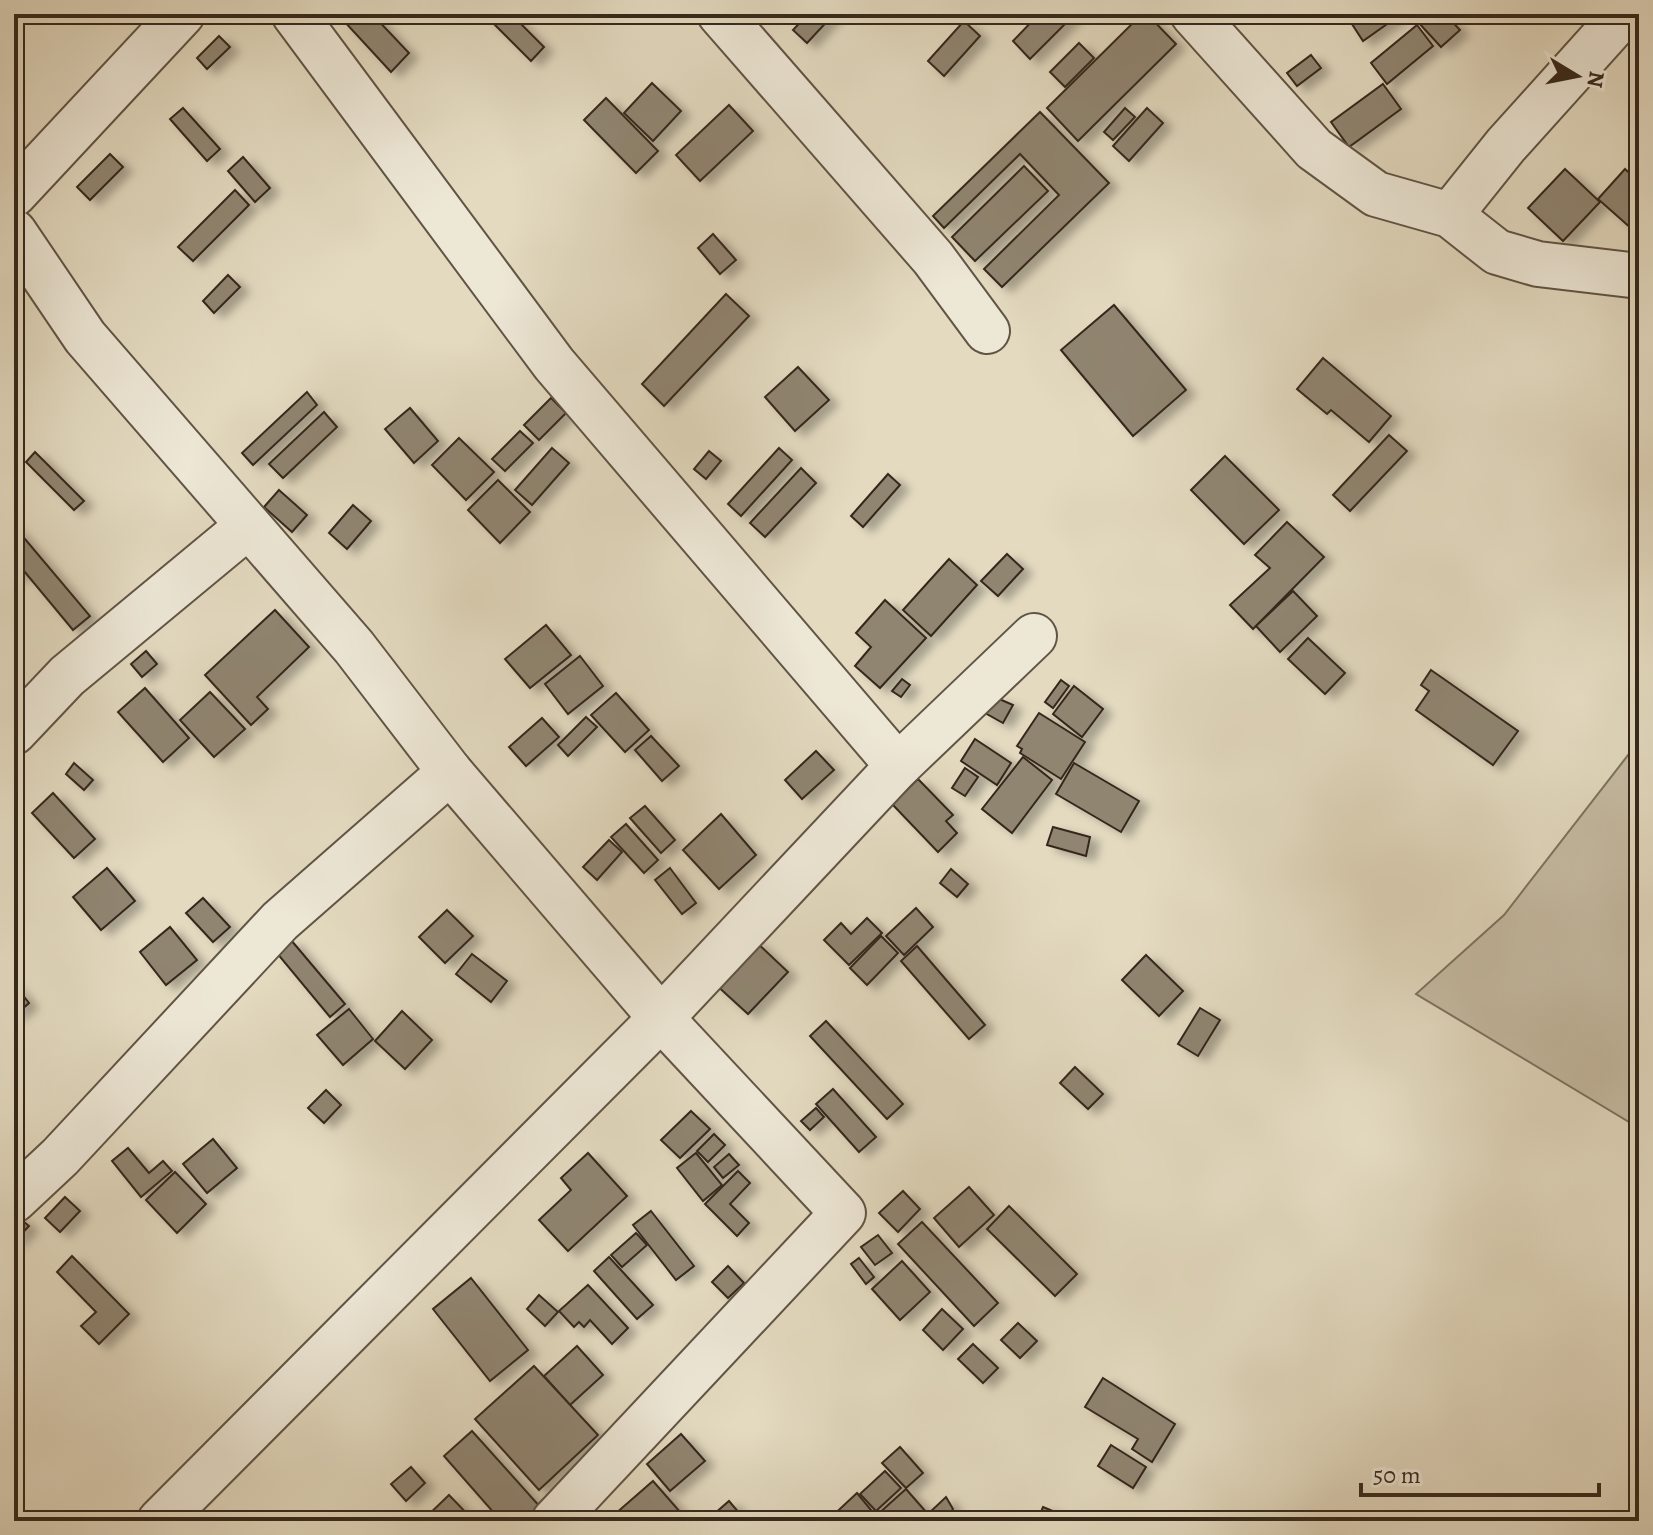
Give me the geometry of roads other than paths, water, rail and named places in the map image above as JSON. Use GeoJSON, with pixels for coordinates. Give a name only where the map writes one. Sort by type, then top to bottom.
{"type":"FeatureCollection","features":[{"type":"Feature","properties":{"kind":"street"},"geometry":{"type":"LineString","coordinates":[[14,194],[182,14]]}},
{"type":"Feature","properties":{"kind":"street"},"geometry":{"type":"LineString","coordinates":[[294,14],[554,364],[898,766]]}},
{"type":"Feature","properties":{"kind":"street"},"geometry":{"type":"LineString","coordinates":[[720,14],[933,258],[987,331]]}},
{"type":"Feature","properties":{"kind":"street"},"geometry":{"type":"LineString","coordinates":[[1193,14],[1314,149],[1376,194],[1450,215],[1497,252],[1538,264],[1639,276]]}},
{"type":"Feature","properties":{"kind":"street"},"geometry":{"type":"LineString","coordinates":[[1450,215],[1506,145],[1624,14]]}},
{"type":"Feature","properties":{"kind":"street"},"geometry":{"type":"LineString","coordinates":[[14,232],[85,337],[354,647],[450,772],[661,1018],[843,1213],[554,1521]]}},
{"type":"Feature","properties":{"kind":"street"},"geometry":{"type":"LineString","coordinates":[[14,732],[67,676],[248,526]]}},
{"type":"Feature","properties":{"kind":"street"},"geometry":{"type":"LineString","coordinates":[[160,1521],[661,1018],[898,766],[1034,636]]}},
{"type":"Feature","properties":{"kind":"street"},"geometry":{"type":"LineString","coordinates":[[14,1200],[60,1157],[280,921],[450,772]]}}]}
